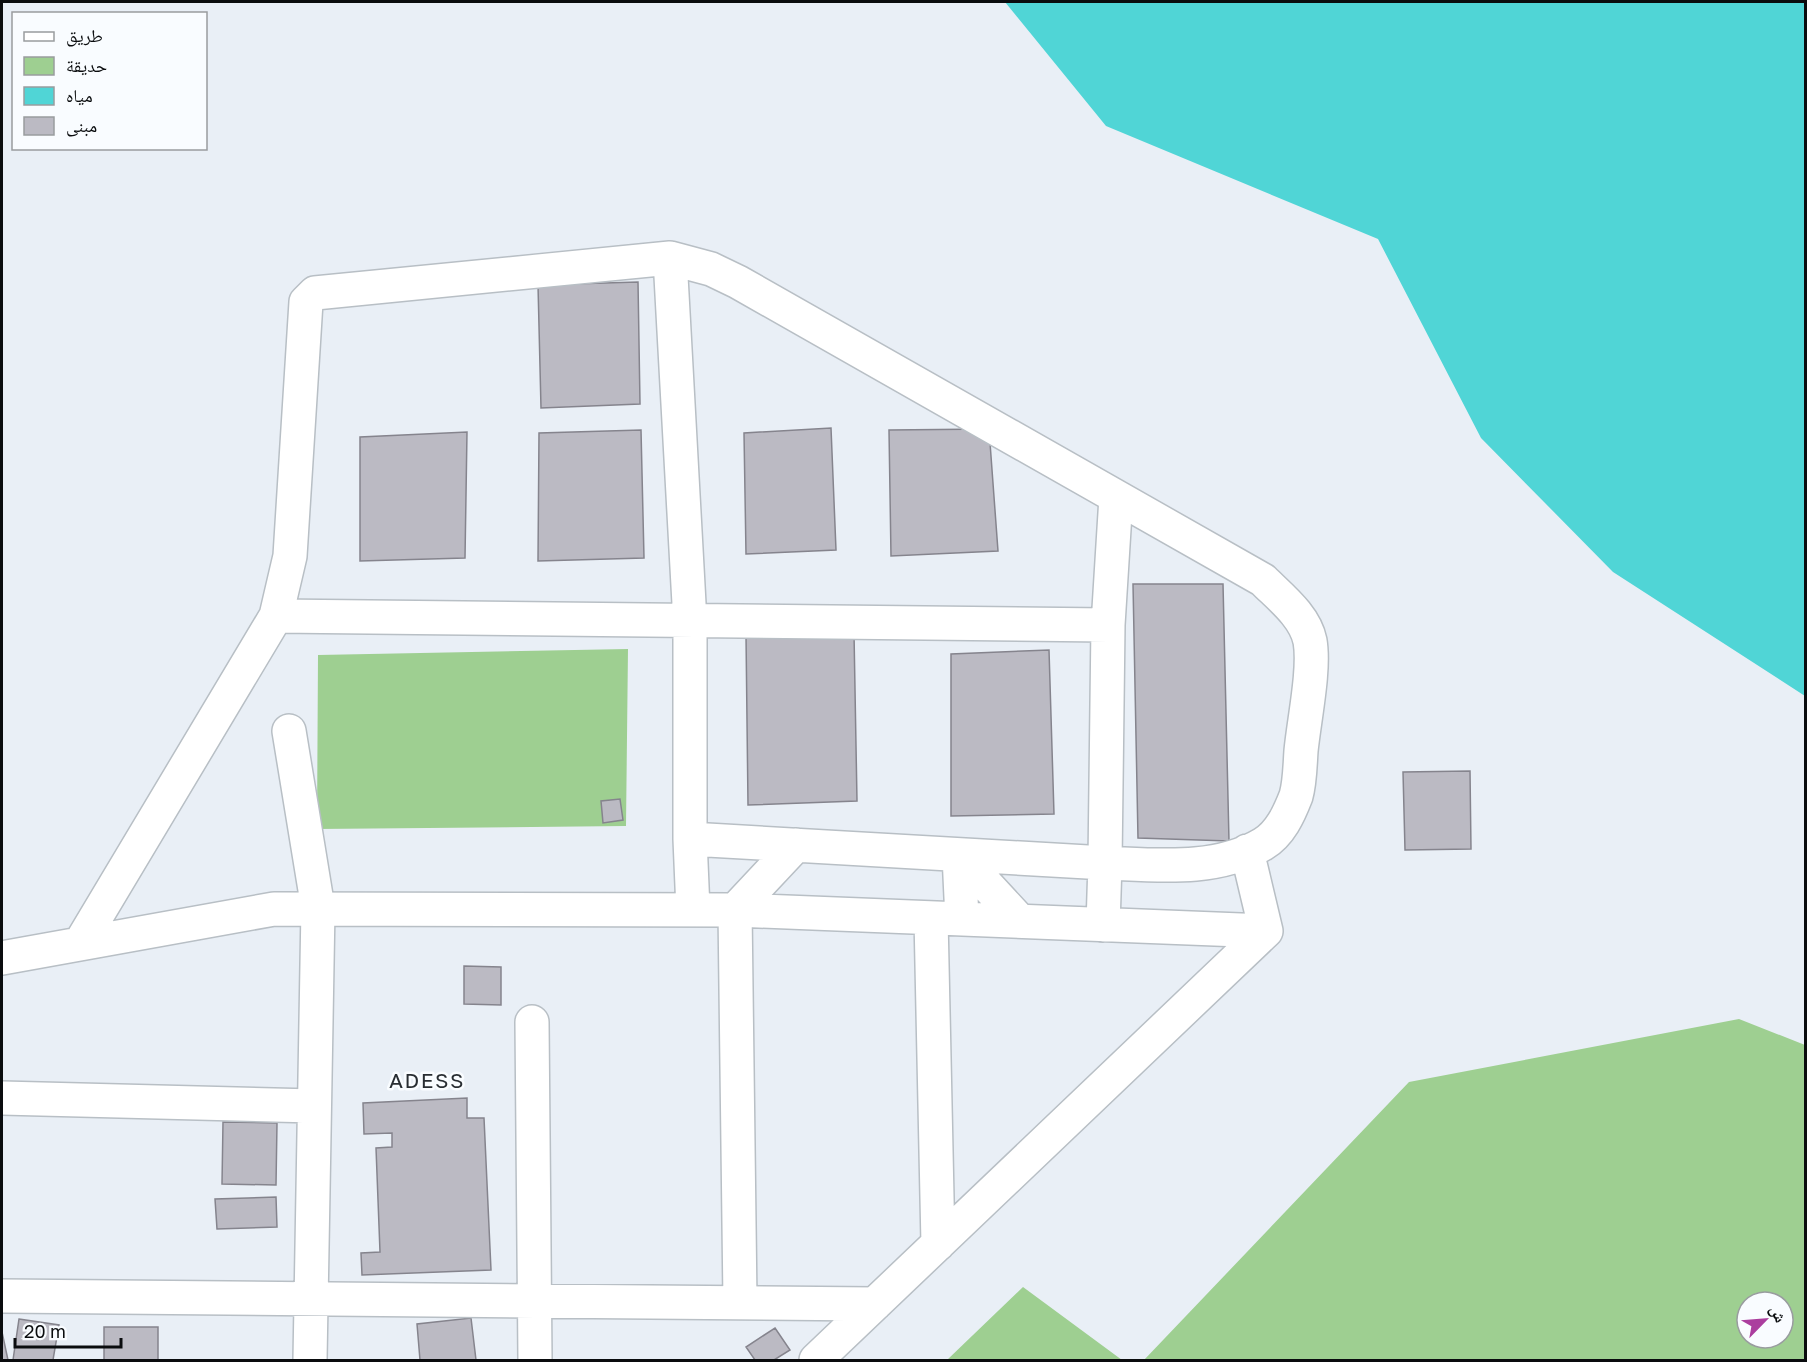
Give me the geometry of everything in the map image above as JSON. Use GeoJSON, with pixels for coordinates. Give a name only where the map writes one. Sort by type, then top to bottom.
{"type":"FeatureCollection","features":[{"type":"Feature","properties":{"kind":"street"},"geometry":{"type":"LineString","coordinates":[[670,258],[690,622],[690,838],[693,910]]}},
{"type":"Feature","properties":{"kind":"street"},"geometry":{"type":"LineString","coordinates":[[81,942],[276,616],[290,556],[306,302],[310,297],[326,291],[670,258],[711,269],[738,282],[1263,580],[1304,624],[1310,641],[1310,669],[1296,794],[1282,825],[1272,837],[1262,845],[1224,859],[1177,866],[690,838]]}},
{"type":"Feature","properties":{"kind":"street"},"geometry":{"type":"LineString","coordinates":[[1103,925],[1108,625],[1116,497]]}},
{"type":"Feature","properties":{"kind":"street"},"geometry":{"type":"LineString","coordinates":[[276,616],[1108,625]]}},
{"type":"Feature","properties":{"kind":"street"},"geometry":{"type":"LineString","coordinates":[[289,731],[318,908],[310,1360]]}},
{"type":"Feature","properties":{"kind":"street"},"geometry":{"type":"LineString","coordinates":[[740,1302],[735,910],[796,845]]}},
{"type":"Feature","properties":{"kind":"street"},"geometry":{"type":"LineString","coordinates":[[1247,851],[1266,931]]}},
{"type":"Feature","properties":{"kind":"street"},"geometry":{"type":"LineString","coordinates":[[959,855],[1020,921]]}},
{"type":"Feature","properties":{"kind":"street"},"geometry":{"type":"LineString","coordinates":[[938,1244],[946,919],[959,855]]}},
{"type":"Feature","properties":{"kind":"street"},"geometry":{"type":"LineString","coordinates":[[946,919],[992,891],[1027,859]]}},
{"type":"Feature","properties":{"kind":"street"},"geometry":{"type":"LineString","coordinates":[[2,958],[274,909],[318,908],[735,910],[1266,931]]}},
{"type":"Feature","properties":{"kind":"street"},"geometry":{"type":"LineString","coordinates":[[816,1360],[1266,931]]}},
{"type":"Feature","properties":{"kind":"street"},"geometry":{"type":"LineString","coordinates":[[532,1022],[535,1360]]}},
{"type":"Feature","properties":{"kind":"street"},"geometry":{"type":"LineString","coordinates":[[2,1098],[314,1106]]}},
{"type":"Feature","properties":{"kind":"street"},"geometry":{"type":"LineString","coordinates":[[2,1296],[875,1304]]}},
{"type":"Feature","properties":{"kind":"green space"},"geometry":{"type":"Polygon","coordinates":[[[628,649],[626,826],[317,829],[318,655],[628,649]]]}},
{"type":"Feature","properties":{"kind":"green space"},"geometry":{"type":"Polygon","coordinates":[[[1739,1019],[1805,1045],[1805,1360],[1144,1360],[1409,1082],[1739,1019]]]}},
{"type":"Feature","properties":{"kind":"green space"},"geometry":{"type":"Polygon","coordinates":[[[1023,1287],[1122,1360],[947,1360],[1023,1287]]]}},
{"type":"Feature","properties":{"kind":"water"},"geometry":{"type":"Polygon","coordinates":[[[1005,2],[1805,2],[1805,696],[1613,572],[1481,438],[1378,239],[1106,126],[1005,2]]]}},
{"type":"Feature","properties":{"kind":"building"},"geometry":{"type":"Polygon","coordinates":[[[638,282],[640,404],[541,408],[538,285],[638,282]]]}},
{"type":"Feature","properties":{"kind":"building"},"geometry":{"type":"Polygon","coordinates":[[[831,428],[836,550],[746,554],[744,433],[831,428]]]}},
{"type":"Feature","properties":{"kind":"building"},"geometry":{"type":"Polygon","coordinates":[[[989,429],[998,551],[891,556],[889,430],[989,429]]]}},
{"type":"Feature","properties":{"kind":"building"},"geometry":{"type":"Polygon","coordinates":[[[641,430],[644,558],[538,561],[539,433],[641,430]]]}},
{"type":"Feature","properties":{"kind":"building"},"geometry":{"type":"Polygon","coordinates":[[[467,432],[465,558],[360,561],[360,437],[467,432]]]}},
{"type":"Feature","properties":{"kind":"building"},"geometry":{"type":"Polygon","coordinates":[[[1133,584],[1223,584],[1229,841],[1138,838],[1133,584]]]}},
{"type":"Feature","properties":{"kind":"building"},"geometry":{"type":"Polygon","coordinates":[[[854,633],[857,801],[748,805],[746,635],[854,633]]]}},
{"type":"Feature","properties":{"kind":"building"},"geometry":{"type":"Polygon","coordinates":[[[1049,650],[1054,814],[951,816],[951,654],[1049,650]]]}},
{"type":"Feature","properties":{"kind":"building"},"geometry":{"type":"Polygon","coordinates":[[[1470,771],[1471,849],[1405,850],[1403,772],[1470,771]]]}},
{"type":"Feature","properties":{"kind":"building"},"geometry":{"type":"Polygon","coordinates":[[[620,799],[623,820],[603,823],[601,801],[620,799]]]}},
{"type":"Feature","properties":{"kind":"building"},"geometry":{"type":"Polygon","coordinates":[[[464,966],[501,967],[501,1005],[464,1004],[464,966]]]}},
{"type":"Feature","properties":{"kind":"building"},"geometry":{"type":"Polygon","coordinates":[[[467,1098],[467,1118],[484,1118],[491,1270],[362,1275],[361,1253],[380,1252],[376,1148],[392,1147],[392,1133],[364,1134],[363,1103],[467,1098]]]}},
{"type":"Feature","properties":{"kind":"building"},"geometry":{"type":"Polygon","coordinates":[[[223,1122],[277,1123],[276,1185],[222,1184],[223,1122]]]}},
{"type":"Feature","properties":{"kind":"building"},"geometry":{"type":"Polygon","coordinates":[[[276,1197],[277,1227],[217,1229],[215,1199],[276,1197]]]}},
{"type":"Feature","properties":{"kind":"building"},"geometry":{"type":"Polygon","coordinates":[[[471,1318],[476,1360],[420,1360],[417,1324],[471,1318]]]}},
{"type":"Feature","properties":{"kind":"building"},"geometry":{"type":"Polygon","coordinates":[[[19,1319],[59,1325],[53,1360],[13,1360],[19,1319]]]}},
{"type":"Feature","properties":{"kind":"building"},"geometry":{"type":"Polygon","coordinates":[[[104,1327],[158,1327],[158,1360],[104,1360],[104,1327]]]}},
{"type":"Feature","properties":{"kind":"building"},"geometry":{"type":"Polygon","coordinates":[[[775,1328],[790,1350],[774,1360],[755,1360],[746,1347],[775,1328]]]}},
{"type":"Feature","properties":{"kind":"building"},"geometry":{"type":"Polygon","coordinates":[[[2,1332],[8,1360],[2,1360],[2,1332]]]}},
{"type":"Feature","properties":{"kind":"district","name":"ADESS"},"geometry":{"type":"Point","coordinates":[427,1080]}}]}
